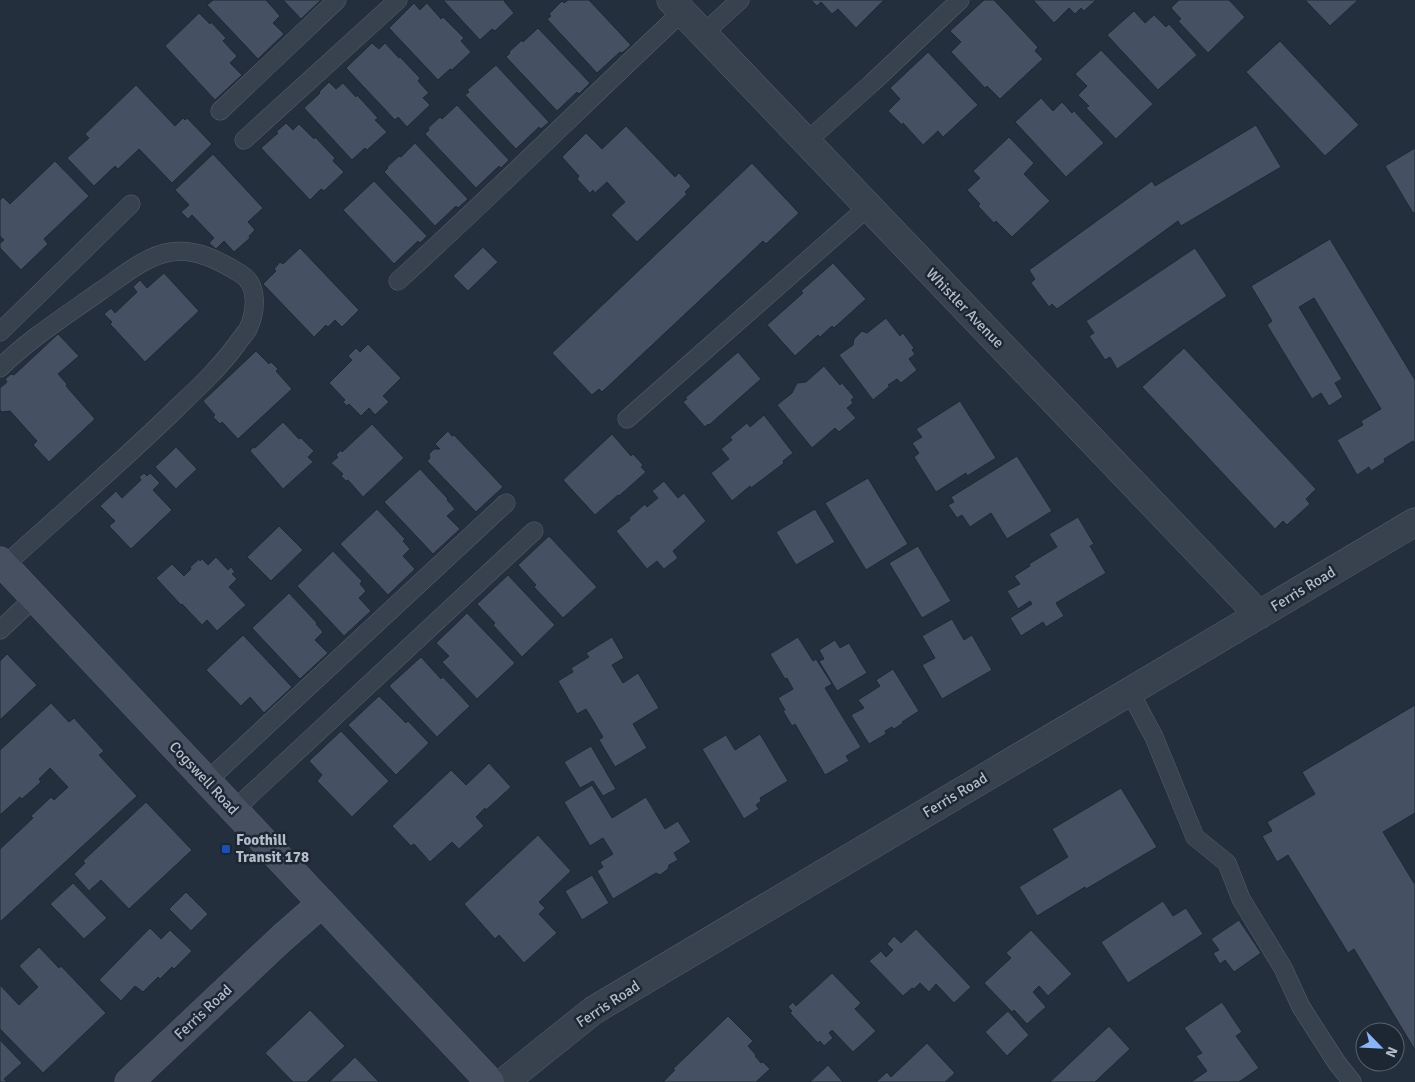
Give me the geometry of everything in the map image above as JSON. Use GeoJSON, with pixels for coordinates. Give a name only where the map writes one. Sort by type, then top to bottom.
{"type":"FeatureCollection","features":[{"type":"Feature","properties":{"kind":"street","name":"Whistler Avenue"},"geometry":{"type":"LineString","coordinates":[[677,6],[1259,615]]}},
{"type":"Feature","properties":{"kind":"street","name":"Ferris Road"},"geometry":{"type":"LineString","coordinates":[[504,1082],[594,1010],[1415,522]]}},
{"type":"Feature","properties":{"kind":"street","name":"Cogswell Road"},"geometry":{"type":"LineString","coordinates":[[2,564],[490,1082]]}},
{"type":"Feature","properties":{"kind":"street","name":"Ferris Road"},"geometry":{"type":"LineString","coordinates":[[129,1082],[282,938],[322,903]]}},
{"type":"Feature","properties":{"kind":"lane"},"geometry":{"type":"LineString","coordinates":[[220,111],[337,0]]}},
{"type":"Feature","properties":{"kind":"lane"},"geometry":{"type":"LineString","coordinates":[[244,140],[398,0]]}},
{"type":"Feature","properties":{"kind":"lane"},"geometry":{"type":"LineString","coordinates":[[703,34],[740,0]]}},
{"type":"Feature","properties":{"kind":"lane"},"geometry":{"type":"LineString","coordinates":[[806,142],[960,0]]}},
{"type":"Feature","properties":{"kind":"lane"},"geometry":{"type":"LineString","coordinates":[[398,281],[587,102],[677,6]]}},
{"type":"Feature","properties":{"kind":"lane"},"geometry":{"type":"LineString","coordinates":[[0,332],[131,204]]}},
{"type":"Feature","properties":{"kind":"lane"},"geometry":{"type":"LineString","coordinates":[[627,419],[868,207]]}},
{"type":"Feature","properties":{"kind":"lane"},"geometry":{"type":"LineString","coordinates":[[0,368],[17,352],[120,278],[148,260],[169,252],[184,251],[205,255],[223,263],[247,277],[253,290],[255,302],[248,329],[211,375],[166,419],[2,564]]}},
{"type":"Feature","properties":{"kind":"lane"},"geometry":{"type":"LineString","coordinates":[[207,781],[506,503]]}},
{"type":"Feature","properties":{"kind":"lane"},"geometry":{"type":"LineString","coordinates":[[234,810],[534,532]]}},
{"type":"Feature","properties":{"kind":"lane"},"geometry":{"type":"LineString","coordinates":[[0,630],[34,598]]}},
{"type":"Feature","properties":{"kind":"lane"},"geometry":{"type":"LineString","coordinates":[[1130,692],[1154,737],[1195,837],[1227,863],[1241,899],[1283,968],[1301,1007],[1337,1063],[1352,1082]]}},
{"type":"Feature","properties":{"kind":"building"},"geometry":{"type":"Polygon","coordinates":[[[213,0],[266,0],[280,16],[273,23],[284,34],[258,59],[207,5],[213,0]]]}},
{"type":"Feature","properties":{"kind":"building"},"geometry":{"type":"Polygon","coordinates":[[[283,0],[321,0],[301,19],[283,0]]]}},
{"type":"Feature","properties":{"kind":"building"},"geometry":{"type":"Polygon","coordinates":[[[443,0],[505,0],[514,13],[495,31],[492,29],[480,40],[443,0]]]}},
{"type":"Feature","properties":{"kind":"building"},"geometry":{"type":"Polygon","coordinates":[[[568,0],[589,0],[631,45],[622,53],[620,52],[597,73],[547,19],[551,16],[549,14],[562,1],[564,3],[568,0]]]}},
{"type":"Feature","properties":{"kind":"building"},"geometry":{"type":"Polygon","coordinates":[[[811,0],[884,0],[856,28],[838,9],[832,14],[821,2],[817,6],[811,0]]]}},
{"type":"Feature","properties":{"kind":"building"},"geometry":{"type":"Polygon","coordinates":[[[984,0],[994,0],[1038,47],[1035,51],[1043,59],[1000,99],[987,86],[985,88],[951,52],[961,42],[950,31],[984,0]]]}},
{"type":"Feature","properties":{"kind":"building"},"geometry":{"type":"Polygon","coordinates":[[[1033,0],[1096,0],[1084,11],[1081,8],[1075,14],[1069,8],[1054,23],[1033,0]]]}},
{"type":"Feature","properties":{"kind":"building"},"geometry":{"type":"Polygon","coordinates":[[[1179,0],[1229,0],[1245,17],[1208,53],[1178,21],[1181,19],[1171,8],[1179,0]]]}},
{"type":"Feature","properties":{"kind":"building"},"geometry":{"type":"Polygon","coordinates":[[[1305,0],[1358,0],[1330,26],[1305,0]]]}},
{"type":"Feature","properties":{"kind":"building"},"geometry":{"type":"Polygon","coordinates":[[[414,3],[420,10],[427,3],[441,19],[443,17],[464,38],[461,41],[471,52],[438,80],[389,28],[414,3]]]}},
{"type":"Feature","properties":{"kind":"building"},"geometry":{"type":"Polygon","coordinates":[[[1134,11],[1145,23],[1154,15],[1166,27],[1169,24],[1197,55],[1158,90],[1107,35],[1134,11]]]}},
{"type":"Feature","properties":{"kind":"building"},"geometry":{"type":"Polygon","coordinates":[[[199,13],[210,24],[211,22],[226,38],[223,41],[237,56],[230,63],[242,75],[215,100],[165,46],[199,13]]]}},
{"type":"Feature","properties":{"kind":"building"},"geometry":{"type":"Polygon","coordinates":[[[538,28],[590,83],[579,94],[577,92],[557,111],[506,57],[522,40],[523,42],[538,28]]]}},
{"type":"Feature","properties":{"kind":"building"},"geometry":{"type":"Polygon","coordinates":[[[1280,41],[1359,125],[1325,156],[1246,72],[1280,41]]]}},
{"type":"Feature","properties":{"kind":"building"},"geometry":{"type":"Polygon","coordinates":[[[372,43],[379,49],[385,43],[420,78],[418,81],[429,93],[423,98],[430,105],[407,127],[398,117],[395,120],[346,68],[372,43]]]}},
{"type":"Feature","properties":{"kind":"building"},"geometry":{"type":"Polygon","coordinates":[[[1101,50],[1153,104],[1116,139],[1086,108],[1089,106],[1078,95],[1087,86],[1075,74],[1101,50]]]}},
{"type":"Feature","properties":{"kind":"building"},"geometry":{"type":"Polygon","coordinates":[[[928,52],[978,105],[943,137],[938,131],[923,145],[903,123],[902,125],[888,111],[900,99],[890,88],[928,52]]]}},
{"type":"Feature","properties":{"kind":"building"},"geometry":{"type":"Polygon","coordinates":[[[496,65],[549,122],[541,129],[539,127],[516,149],[465,95],[469,92],[467,90],[496,65]]]}},
{"type":"Feature","properties":{"kind":"building"},"geometry":{"type":"Polygon","coordinates":[[[329,82],[336,89],[343,83],[356,97],[357,95],[378,118],[375,120],[387,132],[367,150],[365,148],[352,160],[304,108],[329,82]]]}},
{"type":"Feature","properties":{"kind":"building"},"geometry":{"type":"Polygon","coordinates":[[[136,85],[175,126],[183,118],[185,120],[187,118],[212,144],[172,183],[139,149],[118,169],[115,166],[94,186],[67,158],[89,138],[85,134],[136,85]]]}},
{"type":"Feature","properties":{"kind":"building"},"geometry":{"type":"Polygon","coordinates":[[[1041,98],[1053,111],[1062,102],[1072,113],[1074,111],[1104,143],[1066,177],[1015,122],[1041,98]]]}},
{"type":"Feature","properties":{"kind":"building"},"geometry":{"type":"Polygon","coordinates":[[[457,105],[509,160],[501,168],[499,166],[476,188],[425,134],[429,130],[428,128],[440,117],[442,119],[457,105]]]}},
{"type":"Feature","properties":{"kind":"building"},"geometry":{"type":"Polygon","coordinates":[[[286,123],[293,130],[299,124],[314,139],[315,137],[335,158],[333,161],[344,172],[324,191],[321,189],[310,200],[261,148],[286,123]]]}},
{"type":"Feature","properties":{"kind":"building"},"geometry":{"type":"Polygon","coordinates":[[[1256,125],[1281,167],[1181,226],[1178,221],[1057,309],[1052,304],[1049,307],[1031,283],[1035,279],[1029,270],[1152,181],[1155,186],[1256,125]]]}},
{"type":"Feature","properties":{"kind":"building"},"geometry":{"type":"Polygon","coordinates":[[[626,126],[675,177],[679,173],[691,186],[685,192],[687,194],[637,242],[611,215],[625,202],[607,182],[595,193],[593,190],[590,193],[577,179],[579,176],[562,157],[586,133],[602,149],[626,126]]]}},
{"type":"Feature","properties":{"kind":"building"},"geometry":{"type":"Polygon","coordinates":[[[1009,137],[1034,163],[1024,174],[1050,201],[1012,237],[996,221],[994,223],[978,206],[980,204],[967,190],[980,178],[973,171],[1009,137]]]}},
{"type":"Feature","properties":{"kind":"building"},"geometry":{"type":"Polygon","coordinates":[[[415,143],[468,199],[458,208],[456,206],[435,226],[384,172],[387,167],[399,156],[401,157],[415,143]]]}},
{"type":"Feature","properties":{"kind":"building"},"geometry":{"type":"Polygon","coordinates":[[[1415,148],[1415,212],[1413,213],[1385,166],[1415,148]]]}},
{"type":"Feature","properties":{"kind":"building"},"geometry":{"type":"Polygon","coordinates":[[[213,154],[263,208],[248,222],[255,230],[249,236],[250,238],[234,252],[224,241],[216,249],[209,243],[214,238],[192,215],[188,219],[181,212],[189,205],[175,190],[213,154]]]}},
{"type":"Feature","properties":{"kind":"building"},"geometry":{"type":"Polygon","coordinates":[[[55,161],[89,196],[44,239],[48,244],[21,270],[0,248],[0,243],[4,240],[0,236],[0,200],[3,197],[10,204],[55,161]]]}},
{"type":"Feature","properties":{"kind":"building"},"geometry":{"type":"Polygon","coordinates":[[[752,163],[799,213],[766,244],[763,241],[602,392],[599,389],[592,395],[552,353],[752,163]]]}},
{"type":"Feature","properties":{"kind":"building"},"geometry":{"type":"Polygon","coordinates":[[[374,181],[427,236],[420,243],[418,241],[394,264],[343,210],[374,181]]]}},
{"type":"Feature","properties":{"kind":"building"},"geometry":{"type":"Polygon","coordinates":[[[1330,239],[1415,380],[1415,443],[1413,441],[1384,459],[1385,462],[1371,471],[1369,467],[1357,475],[1337,440],[1363,425],[1361,421],[1381,409],[1314,298],[1299,307],[1342,379],[1335,383],[1343,397],[1329,406],[1321,393],[1312,399],[1267,325],[1272,321],[1251,286],[1330,239]]]}},
{"type":"Feature","properties":{"kind":"building"},"geometry":{"type":"Polygon","coordinates":[[[483,247],[498,262],[468,291],[453,276],[483,247]]]}},
{"type":"Feature","properties":{"kind":"building"},"geometry":{"type":"Polygon","coordinates":[[[300,248],[359,310],[342,327],[335,320],[328,327],[326,325],[314,337],[263,284],[276,271],[274,269],[280,262],[283,264],[300,248]]]}},
{"type":"Feature","properties":{"kind":"building"},"geometry":{"type":"Polygon","coordinates":[[[1195,248],[1227,296],[1117,369],[1110,357],[1105,360],[1089,336],[1094,333],[1086,321],[1195,248]]]}},
{"type":"Feature","properties":{"kind":"building"},"geometry":{"type":"Polygon","coordinates":[[[833,263],[866,299],[834,328],[832,326],[820,337],[818,335],[795,356],[767,325],[803,293],[801,291],[833,263]]]}},
{"type":"Feature","properties":{"kind":"building"},"geometry":{"type":"Polygon","coordinates":[[[164,273],[199,311],[145,362],[110,324],[112,322],[104,314],[111,308],[115,313],[137,292],[133,287],[140,280],[147,288],[164,273]]]}},
{"type":"Feature","properties":{"kind":"building"},"geometry":{"type":"Polygon","coordinates":[[[886,318],[900,336],[903,333],[914,348],[912,350],[915,354],[909,359],[917,370],[901,383],[897,379],[888,385],[890,386],[873,400],[839,355],[853,345],[854,339],[862,331],[867,333],[886,318]]]}},
{"type":"Feature","properties":{"kind":"building"},"geometry":{"type":"Polygon","coordinates":[[[58,334],[79,356],[58,374],[95,419],[49,462],[33,445],[37,441],[10,411],[2,412],[0,410],[0,388],[7,382],[5,379],[11,374],[14,375],[58,334]]]}},
{"type":"Feature","properties":{"kind":"building"},"geometry":{"type":"Polygon","coordinates":[[[368,344],[401,378],[383,396],[389,402],[375,415],[369,408],[361,416],[349,404],[347,406],[343,402],[345,400],[329,383],[352,360],[348,356],[356,348],[360,352],[368,344]]]}},
{"type":"Feature","properties":{"kind":"building"},"geometry":{"type":"Polygon","coordinates":[[[1184,348],[1316,489],[1306,499],[1310,504],[1287,525],[1283,521],[1275,529],[1142,387],[1184,348]]]}},
{"type":"Feature","properties":{"kind":"building"},"geometry":{"type":"Polygon","coordinates":[[[256,351],[269,364],[271,362],[278,369],[276,371],[292,389],[238,439],[222,422],[220,424],[213,417],[215,415],[203,401],[256,351]]]}},
{"type":"Feature","properties":{"kind":"building"},"geometry":{"type":"Polygon","coordinates":[[[738,352],[761,379],[705,427],[683,402],[687,399],[685,398],[738,352]]]}},
{"type":"Feature","properties":{"kind":"building"},"geometry":{"type":"Polygon","coordinates":[[[824,366],[840,385],[842,383],[854,397],[851,400],[853,403],[847,408],[856,418],[839,432],[835,428],[812,448],[777,405],[792,393],[797,383],[806,382],[824,366]]]}},
{"type":"Feature","properties":{"kind":"building"},"geometry":{"type":"Polygon","coordinates":[[[960,401],[996,458],[967,476],[966,473],[936,492],[914,457],[919,453],[912,443],[922,437],[916,429],[960,401]]]}},
{"type":"Feature","properties":{"kind":"building"},"geometry":{"type":"Polygon","coordinates":[[[764,415],[793,453],[783,461],[784,463],[732,501],[711,473],[729,459],[721,449],[732,440],[730,437],[747,423],[750,427],[764,415]]]}},
{"type":"Feature","properties":{"kind":"building"},"geometry":{"type":"Polygon","coordinates":[[[283,422],[314,451],[308,457],[313,462],[283,489],[250,451],[283,422]]]}},
{"type":"Feature","properties":{"kind":"building"},"geometry":{"type":"Polygon","coordinates":[[[372,424],[404,458],[363,497],[348,480],[346,481],[341,476],[343,474],[331,463],[338,457],[336,455],[341,450],[342,452],[372,424]]]}},
{"type":"Feature","properties":{"kind":"building"},"geometry":{"type":"Polygon","coordinates":[[[448,431],[503,487],[476,512],[427,461],[430,458],[429,454],[434,449],[440,449],[435,444],[448,431]]]}},
{"type":"Feature","properties":{"kind":"building"},"geometry":{"type":"Polygon","coordinates":[[[612,434],[631,456],[633,454],[643,465],[641,467],[646,472],[595,515],[563,480],[612,434]]]}},
{"type":"Feature","properties":{"kind":"building"},"geometry":{"type":"Polygon","coordinates":[[[176,447],[197,469],[176,489],[155,467],[176,447]]]}},
{"type":"Feature","properties":{"kind":"building"},"geometry":{"type":"Polygon","coordinates":[[[1017,456],[1052,511],[1007,539],[991,513],[970,527],[962,515],[957,518],[948,505],[954,502],[951,497],[1017,456]]]}},
{"type":"Feature","properties":{"kind":"building"},"geometry":{"type":"Polygon","coordinates":[[[420,469],[455,509],[447,516],[460,529],[433,554],[384,502],[420,469]]]}},
{"type":"Feature","properties":{"kind":"building"},"geometry":{"type":"Polygon","coordinates":[[[144,473],[147,476],[150,473],[160,483],[153,490],[172,510],[131,549],[109,526],[115,521],[100,506],[116,491],[122,498],[141,480],[139,477],[144,473]]]}},
{"type":"Feature","properties":{"kind":"building"},"geometry":{"type":"Polygon","coordinates":[[[868,478],[908,544],[866,570],[825,503],[868,478]]]}},
{"type":"Feature","properties":{"kind":"building"},"geometry":{"type":"Polygon","coordinates":[[[664,481],[678,498],[684,493],[706,521],[673,551],[678,558],[664,569],[657,561],[647,569],[616,531],[645,504],[647,507],[658,498],[652,491],[664,481]]]}},
{"type":"Feature","properties":{"kind":"building"},"geometry":{"type":"Polygon","coordinates":[[[377,509],[405,539],[403,541],[410,549],[403,556],[415,569],[388,595],[340,544],[377,509]]]}},
{"type":"Feature","properties":{"kind":"building"},"geometry":{"type":"Polygon","coordinates":[[[815,509],[835,542],[796,565],[776,532],[815,509]]]}},
{"type":"Feature","properties":{"kind":"building"},"geometry":{"type":"Polygon","coordinates":[[[1078,517],[1094,544],[1090,546],[1106,573],[1056,603],[1064,616],[1046,627],[1043,622],[1021,636],[1010,618],[1032,604],[1030,601],[1018,609],[1007,591],[1020,584],[1014,576],[1030,566],[1029,564],[1057,547],[1049,534],[1078,517]]]}},
{"type":"Feature","properties":{"kind":"building"},"geometry":{"type":"Polygon","coordinates":[[[279,526],[303,550],[271,581],[247,557],[279,526]]]}},
{"type":"Feature","properties":{"kind":"building"},"geometry":{"type":"Polygon","coordinates":[[[549,536],[597,587],[563,618],[534,587],[536,585],[518,565],[549,536]]]}},
{"type":"Feature","properties":{"kind":"building"},"geometry":{"type":"Polygon","coordinates":[[[918,546],[951,601],[922,618],[889,563],[918,546]]]}},
{"type":"Feature","properties":{"kind":"building"},"geometry":{"type":"Polygon","coordinates":[[[333,551],[362,581],[360,584],[366,591],[359,598],[371,611],[344,636],[297,586],[333,551]]]}},
{"type":"Feature","properties":{"kind":"building"},"geometry":{"type":"Polygon","coordinates":[[[216,557],[228,570],[231,567],[235,572],[232,574],[237,579],[229,587],[246,605],[217,631],[207,620],[202,625],[156,578],[172,564],[184,576],[199,559],[200,561],[202,559],[208,565],[216,557]]]}},
{"type":"Feature","properties":{"kind":"building"},"geometry":{"type":"Polygon","coordinates":[[[508,575],[555,625],[522,657],[477,604],[508,575]]]}},
{"type":"Feature","properties":{"kind":"building"},"geometry":{"type":"Polygon","coordinates":[[[289,593],[323,632],[315,640],[328,653],[300,679],[252,628],[289,593]]]}},
{"type":"Feature","properties":{"kind":"building"},"geometry":{"type":"Polygon","coordinates":[[[467,613],[515,663],[477,699],[442,662],[449,656],[436,643],[467,613]]]}},
{"type":"Feature","properties":{"kind":"building"},"geometry":{"type":"Polygon","coordinates":[[[952,619],[964,640],[972,635],[992,670],[942,699],[922,665],[935,658],[922,636],[952,619]]]}},
{"type":"Feature","properties":{"kind":"building"},"geometry":{"type":"Polygon","coordinates":[[[243,635],[292,687],[264,713],[250,697],[241,706],[206,670],[243,635]]]}},
{"type":"Feature","properties":{"kind":"building"},"geometry":{"type":"Polygon","coordinates":[[[612,637],[624,658],[612,665],[623,683],[638,673],[659,708],[633,724],[647,748],[615,767],[599,740],[603,737],[586,709],[577,714],[558,681],[573,672],[571,668],[589,657],[586,653],[612,637]]]}},
{"type":"Feature","properties":{"kind":"building"},"geometry":{"type":"Polygon","coordinates":[[[798,637],[813,661],[816,659],[832,684],[825,688],[861,747],[846,756],[849,761],[825,775],[795,724],[792,726],[778,698],[793,689],[770,654],[798,637]]]}},
{"type":"Feature","properties":{"kind":"building"},"geometry":{"type":"Polygon","coordinates":[[[835,640],[840,648],[849,643],[867,673],[837,691],[819,661],[824,659],[819,650],[835,640]]]}},
{"type":"Feature","properties":{"kind":"building"},"geometry":{"type":"Polygon","coordinates":[[[7,654],[37,685],[0,720],[0,661],[7,654]]]}},
{"type":"Feature","properties":{"kind":"building"},"geometry":{"type":"Polygon","coordinates":[[[421,657],[470,706],[437,737],[389,686],[421,657]]]}},
{"type":"Feature","properties":{"kind":"building"},"geometry":{"type":"Polygon","coordinates":[[[893,669],[919,711],[894,729],[892,727],[885,731],[886,734],[869,744],[851,715],[864,708],[858,700],[880,686],[876,680],[893,669]]]}},
{"type":"Feature","properties":{"kind":"building"},"geometry":{"type":"Polygon","coordinates":[[[379,696],[406,723],[408,721],[429,743],[396,775],[348,725],[379,696]]]}},
{"type":"Feature","properties":{"kind":"building"},"geometry":{"type":"Polygon","coordinates":[[[51,703],[69,722],[74,718],[104,751],[99,755],[137,796],[0,922],[0,849],[33,818],[31,816],[51,797],[54,800],[68,787],[50,768],[39,779],[41,782],[0,815],[0,750],[51,703]]]}},
{"type":"Feature","properties":{"kind":"building"},"geometry":{"type":"Polygon","coordinates":[[[1415,705],[1415,813],[1383,832],[1415,883],[1415,1050],[1405,1033],[1405,1022],[1398,1022],[1354,949],[1348,953],[1288,855],[1277,862],[1262,836],[1272,831],[1267,822],[1315,794],[1302,772],[1415,705]]]}},
{"type":"Feature","properties":{"kind":"building"},"geometry":{"type":"Polygon","coordinates":[[[341,731],[389,781],[352,817],[317,781],[322,775],[309,761],[341,731]]]}},
{"type":"Feature","properties":{"kind":"building"},"geometry":{"type":"Polygon","coordinates":[[[760,734],[788,781],[760,798],[761,801],[756,805],[759,809],[744,819],[702,749],[726,735],[735,750],[760,734]]]}},
{"type":"Feature","properties":{"kind":"building"},"geometry":{"type":"Polygon","coordinates":[[[591,746],[616,789],[603,796],[593,781],[580,788],[564,762],[591,746]]]}},
{"type":"Feature","properties":{"kind":"building"},"geometry":{"type":"Polygon","coordinates":[[[489,763],[511,787],[476,817],[484,826],[459,849],[452,842],[430,862],[414,844],[411,846],[392,826],[451,770],[466,785],[489,763]]]}},
{"type":"Feature","properties":{"kind":"building"},"geometry":{"type":"Polygon","coordinates":[[[592,785],[612,818],[646,797],[665,829],[678,821],[691,842],[674,853],[678,860],[669,865],[668,869],[660,875],[656,873],[613,899],[597,871],[603,867],[600,862],[613,854],[603,838],[590,846],[564,802],[592,785]]]}},
{"type":"Feature","properties":{"kind":"building"},"geometry":{"type":"Polygon","coordinates":[[[1121,788],[1157,847],[1037,916],[1019,887],[1068,857],[1052,829],[1121,788]]]}},
{"type":"Feature","properties":{"kind":"building"},"geometry":{"type":"Polygon","coordinates":[[[146,802],[192,850],[129,909],[101,880],[89,891],[74,874],[85,863],[83,861],[146,802]]]}},
{"type":"Feature","properties":{"kind":"building"},"geometry":{"type":"Polygon","coordinates":[[[538,835],[571,871],[539,902],[545,908],[539,914],[557,933],[524,963],[499,935],[495,939],[464,904],[538,835]]]}},
{"type":"Feature","properties":{"kind":"building"},"geometry":{"type":"Polygon","coordinates":[[[592,875],[609,903],[582,920],[565,891],[592,875]]]}},
{"type":"Feature","properties":{"kind":"building"},"geometry":{"type":"Polygon","coordinates":[[[73,883],[107,918],[84,939],[50,904],[73,883]]]}},
{"type":"Feature","properties":{"kind":"building"},"geometry":{"type":"Polygon","coordinates":[[[186,892],[208,914],[191,931],[169,909],[186,892]]]}},
{"type":"Feature","properties":{"kind":"building"},"geometry":{"type":"Polygon","coordinates":[[[1163,901],[1173,916],[1186,908],[1203,934],[1128,983],[1101,942],[1163,901]]]}},
{"type":"Feature","properties":{"kind":"building"},"geometry":{"type":"Polygon","coordinates":[[[1239,920],[1261,953],[1234,972],[1225,960],[1220,964],[1213,953],[1219,950],[1211,939],[1239,920]]]}},
{"type":"Feature","properties":{"kind":"building"},"geometry":{"type":"Polygon","coordinates":[[[150,928],[161,939],[170,930],[192,951],[174,969],[172,967],[160,979],[158,977],[143,992],[135,986],[121,1001],[99,980],[150,928]]]}},
{"type":"Feature","properties":{"kind":"building"},"geometry":{"type":"Polygon","coordinates":[[[916,929],[971,987],[954,1003],[936,984],[929,992],[920,983],[903,996],[869,961],[881,951],[886,957],[893,950],[887,944],[894,936],[901,943],[916,929]]]}},
{"type":"Feature","properties":{"kind":"building"},"geometry":{"type":"Polygon","coordinates":[[[1031,930],[1072,974],[1048,996],[1039,986],[1033,992],[1046,1007],[1027,1024],[1014,1010],[1012,1012],[984,983],[1011,958],[1006,953],[1031,930]]]}},
{"type":"Feature","properties":{"kind":"building"},"geometry":{"type":"Polygon","coordinates":[[[39,947],[59,968],[61,966],[106,1013],[43,1073],[0,1029],[0,985],[19,1005],[38,987],[19,966],[39,947]]]}},
{"type":"Feature","properties":{"kind":"building"},"geometry":{"type":"Polygon","coordinates":[[[832,973],[861,1003],[855,1009],[876,1031],[853,1052],[832,1030],[829,1033],[833,1038],[824,1046],[820,1041],[818,1043],[790,1013],[792,1011],[788,1007],[793,1002],[796,1006],[832,973]]]}},
{"type":"Feature","properties":{"kind":"building"},"geometry":{"type":"Polygon","coordinates":[[[1222,1002],[1242,1032],[1236,1036],[1259,1068],[1239,1082],[1191,1082],[1207,1071],[1196,1056],[1202,1053],[1184,1028],[1222,1002]]]}},
{"type":"Feature","properties":{"kind":"building"},"geometry":{"type":"Polygon","coordinates":[[[310,1010],[345,1046],[307,1082],[293,1082],[265,1053],[310,1010]]]}},
{"type":"Feature","properties":{"kind":"building"},"geometry":{"type":"Polygon","coordinates":[[[1008,1011],[1029,1035],[1007,1056],[985,1032],[1008,1011]]]}},
{"type":"Feature","properties":{"kind":"building"},"geometry":{"type":"Polygon","coordinates":[[[728,1016],[753,1041],[748,1046],[761,1063],[763,1062],[770,1069],[756,1082],[663,1082],[675,1070],[673,1069],[728,1016]]]}},
{"type":"Feature","properties":{"kind":"building"},"geometry":{"type":"Polygon","coordinates":[[[1109,1026],[1130,1049],[1095,1082],[1050,1082],[1109,1026]]]}},
{"type":"Feature","properties":{"kind":"building"},"geometry":{"type":"Polygon","coordinates":[[[0,1040],[22,1063],[4,1079],[7,1082],[0,1082],[0,1040]]]}},
{"type":"Feature","properties":{"kind":"building"},"geometry":{"type":"Polygon","coordinates":[[[927,1043],[955,1073],[945,1082],[876,1082],[887,1072],[891,1077],[927,1043]]]}},
{"type":"Feature","properties":{"kind":"building"},"geometry":{"type":"Polygon","coordinates":[[[355,1057],[379,1082],[329,1082],[355,1057]]]}},
{"type":"Feature","properties":{"kind":"building"},"geometry":{"type":"Polygon","coordinates":[[[828,1065],[843,1082],[810,1082],[828,1065]]]}},
{"type":"Feature","properties":{"kind":"place","name":"Foothill Transit 178"},"geometry":{"type":"Point","coordinates":[226,849]}}]}
